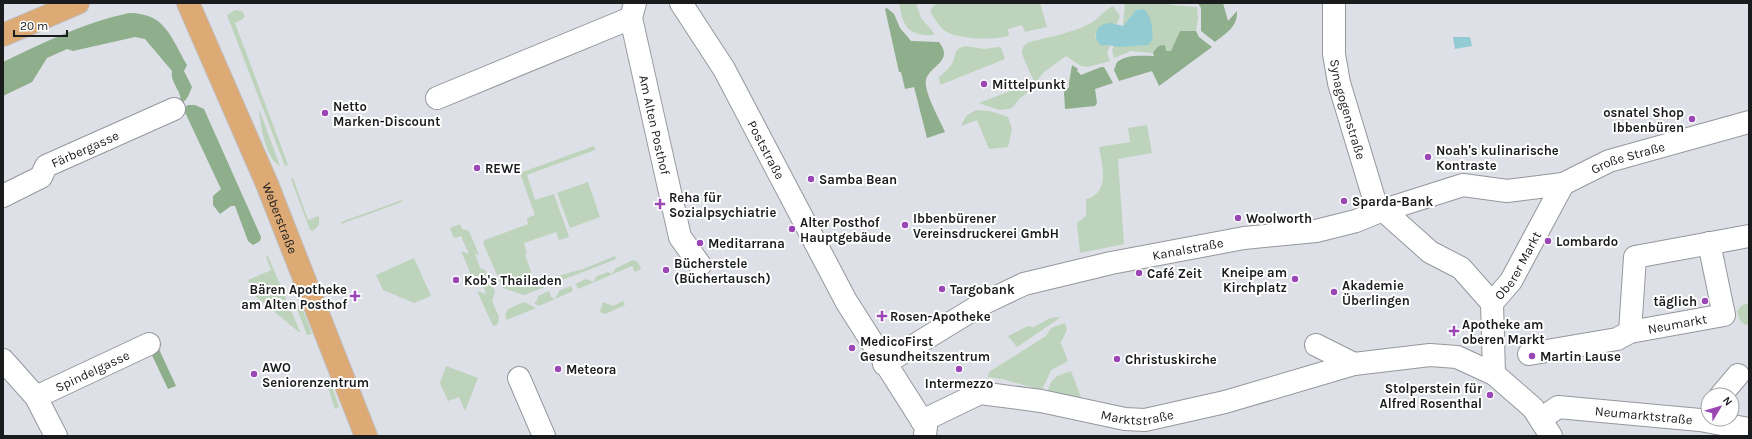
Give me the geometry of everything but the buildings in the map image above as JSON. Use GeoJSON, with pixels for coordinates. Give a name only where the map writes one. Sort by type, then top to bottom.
{"type":"FeatureCollection","features":[{"type":"Feature","properties":{"kind":"main road"},"geometry":{"type":"LineString","coordinates":[[3,36],[78,3]]}},
{"type":"Feature","properties":{"kind":"main road","name":"Weberstraße"},"geometry":{"type":"LineString","coordinates":[[188,3],[268,184],[366,436]]}},
{"type":"Feature","properties":{"kind":"street","name":"Poststraße"},"geometry":{"type":"LineString","coordinates":[[681,3],[724,69],[846,301],[884,364],[928,431]]}},
{"type":"Feature","properties":{"kind":"street","name":"Synagogenstraße"},"geometry":{"type":"LineString","coordinates":[[1334,3],[1334,54],[1339,83],[1381,211]]}},
{"type":"Feature","properties":{"kind":"street"},"geometry":{"type":"LineString","coordinates":[[437,98],[471,85],[633,11]]}},
{"type":"Feature","properties":{"kind":"street","name":"Am Alten Posthof"},"geometry":{"type":"LineString","coordinates":[[633,11],[680,237],[700,265]]}},
{"type":"Feature","properties":{"kind":"street","name":"Färbergasse"},"geometry":{"type":"LineString","coordinates":[[3,196],[41,178],[46,166],[174,109]]}},
{"type":"Feature","properties":{"kind":"street","name":"Große Straße"},"geometry":{"type":"LineString","coordinates":[[1503,190],[1563,184],[1609,161],[1749,122]]}},
{"type":"Feature","properties":{"kind":"street","name":"Oberer Markt"},"geometry":{"type":"LineString","coordinates":[[1494,374],[1492,303],[1511,281],[1563,184]]}},
{"type":"Feature","properties":{"kind":"street","name":"Kanalstraße"},"geometry":{"type":"LineString","coordinates":[[884,364],[982,304],[1024,284],[1111,263],[1244,238],[1316,231],[1356,221],[1381,211],[1463,185],[1503,190]]}},
{"type":"Feature","properties":{"kind":"street"},"geometry":{"type":"LineString","coordinates":[[1503,190],[1548,211]]}},
{"type":"Feature","properties":{"kind":"street"},"geometry":{"type":"LineString","coordinates":[[1381,211],[1430,252],[1461,268],[1492,303]]}},
{"type":"Feature","properties":{"kind":"street"},"geometry":{"type":"LineString","coordinates":[[1630,332],[1635,257],[1749,236]]}},
{"type":"Feature","properties":{"kind":"street","name":"Neumarkt"},"geometry":{"type":"LineString","coordinates":[[1529,354],[1617,339],[1630,332],[1724,315],[1709,243]]}},
{"type":"Feature","properties":{"kind":"street","name":"Spindelgasse"},"geometry":{"type":"LineString","coordinates":[[36,397],[149,344]]}},
{"type":"Feature","properties":{"kind":"street"},"geometry":{"type":"LineString","coordinates":[[1316,345],[1354,364]]}},
{"type":"Feature","properties":{"kind":"street","name":"Marktstraße"},"geometry":{"type":"LineString","coordinates":[[928,431],[980,393],[1041,401],[1125,419],[1144,420],[1225,402],[1354,364],[1430,355],[1457,357],[1494,374]]}},
{"type":"Feature","properties":{"kind":"street"},"geometry":{"type":"LineString","coordinates":[[3,360],[36,397],[56,436]]}},
{"type":"Feature","properties":{"kind":"street"},"geometry":{"type":"LineString","coordinates":[[1494,374],[1533,408],[1546,428]]}},
{"type":"Feature","properties":{"kind":"street"},"geometry":{"type":"LineString","coordinates":[[1728,387],[1738,375]]}},
{"type":"Feature","properties":{"kind":"street"},"geometry":{"type":"LineString","coordinates":[[519,378],[544,436]]}},
{"type":"Feature","properties":{"kind":"street","name":"Neumarktstraße"},"geometry":{"type":"LineString","coordinates":[[1546,428],[1550,411],[1558,407],[1700,415]]}},
{"type":"Feature","properties":{"kind":"green space"},"geometry":{"type":"Polygon","coordinates":[[[899,3],[916,3],[921,18],[935,34],[918,34],[909,29],[903,21],[899,3]]]}},
{"type":"Feature","properties":{"kind":"green space"},"geometry":{"type":"Polygon","coordinates":[[[940,3],[1040,3],[1047,27],[1025,32],[1022,25],[1008,29],[1009,36],[994,38],[967,38],[945,31],[939,24],[930,11],[934,5],[940,3]]]}},
{"type":"Feature","properties":{"kind":"green space"},"geometry":{"type":"Polygon","coordinates":[[[1125,3],[1168,3],[1172,5],[1197,7],[1198,18],[1196,31],[1180,31],[1171,51],[1156,48],[1153,53],[1131,51],[1114,58],[1112,50],[1114,46],[1143,46],[1143,9],[1136,10],[1123,26],[1125,3]]]}},
{"type":"Feature","properties":{"kind":"green space"},"geometry":{"type":"Polygon","coordinates":[[[1198,3],[1223,3],[1228,21],[1237,11],[1236,21],[1227,32],[1215,42],[1201,31],[1201,8],[1198,3]]]}},
{"type":"Feature","properties":{"kind":"green space"},"geometry":{"type":"Polygon","coordinates":[[[1113,6],[1120,16],[1117,24],[1103,26],[1098,30],[1095,36],[1106,45],[1110,46],[1107,53],[1110,61],[1088,67],[1081,66],[1066,56],[1044,72],[1036,82],[1034,81],[1022,52],[1025,45],[1029,42],[1061,34],[1091,23],[1113,6]]]}},
{"type":"Feature","properties":{"kind":"green space"},"geometry":{"type":"Polygon","coordinates":[[[887,8],[894,14],[900,28],[911,41],[939,42],[943,48],[943,58],[929,74],[926,79],[926,84],[932,106],[945,132],[927,138],[914,87],[905,89],[901,72],[899,72],[885,9],[887,8]]]}},
{"type":"Feature","properties":{"kind":"green space"},"geometry":{"type":"Polygon","coordinates":[[[235,10],[242,11],[245,16],[243,19],[235,23],[288,165],[285,166],[227,15],[235,10]]]}},
{"type":"Feature","properties":{"kind":"green space"},"geometry":{"type":"Polygon","coordinates":[[[129,13],[151,17],[166,29],[171,37],[187,65],[184,71],[192,87],[188,96],[183,102],[181,103],[180,95],[173,79],[172,71],[145,39],[135,37],[73,51],[67,49],[47,58],[32,82],[3,96],[3,62],[80,27],[129,13]]]}},
{"type":"Feature","properties":{"kind":"green space"},"geometry":{"type":"Polygon","coordinates":[[[1180,31],[1196,31],[1199,37],[1212,47],[1159,86],[1152,71],[1119,81],[1114,70],[1117,62],[1121,59],[1130,57],[1154,56],[1153,53],[1155,50],[1159,46],[1163,45],[1165,45],[1166,51],[1171,51],[1180,31]]]}},
{"type":"Feature","properties":{"kind":"green space"},"geometry":{"type":"Polygon","coordinates":[[[966,46],[984,49],[999,47],[1001,48],[1005,59],[940,85],[939,77],[952,64],[958,50],[966,46]]]}},
{"type":"Feature","properties":{"kind":"green space"},"geometry":{"type":"Polygon","coordinates":[[[1072,65],[1078,69],[1077,71],[1081,75],[1104,67],[1113,83],[1095,89],[1097,103],[1095,106],[1065,109],[1064,92],[1069,87],[1072,65]]]}},
{"type":"Feature","properties":{"kind":"green space"},"geometry":{"type":"Polygon","coordinates":[[[1028,84],[1030,87],[1026,94],[1020,98],[1012,108],[999,110],[979,103],[1028,84]]]}},
{"type":"Feature","properties":{"kind":"green space"},"geometry":{"type":"Polygon","coordinates":[[[188,105],[195,105],[204,109],[261,237],[260,241],[253,245],[248,241],[235,206],[231,206],[220,214],[213,205],[213,196],[221,189],[183,108],[188,105]]]}},
{"type":"Feature","properties":{"kind":"green space"},"geometry":{"type":"Polygon","coordinates":[[[259,109],[280,166],[275,162],[267,149],[262,131],[259,109]]]}},
{"type":"Feature","properties":{"kind":"green space"},"geometry":{"type":"Polygon","coordinates":[[[976,110],[990,111],[1008,117],[1012,129],[1008,147],[989,149],[977,120],[961,126],[966,116],[976,110]]]}},
{"type":"Feature","properties":{"kind":"green space"},"geometry":{"type":"Polygon","coordinates":[[[1147,125],[1152,153],[1118,159],[1124,244],[1080,253],[1077,223],[1086,216],[1086,199],[1094,196],[1102,185],[1103,170],[1099,147],[1130,142],[1128,128],[1147,125]]]}},
{"type":"Feature","properties":{"kind":"green space"},"geometry":{"type":"Polygon","coordinates":[[[594,146],[595,150],[527,175],[535,200],[554,194],[569,237],[559,240],[556,232],[524,243],[527,254],[525,255],[534,280],[549,275],[551,278],[583,269],[615,256],[616,259],[524,295],[503,288],[483,243],[485,240],[528,224],[527,218],[535,215],[520,173],[594,146]]]}},
{"type":"Feature","properties":{"kind":"green space"},"geometry":{"type":"Polygon","coordinates":[[[293,178],[308,220],[319,216],[319,225],[313,231],[310,230],[291,179],[293,178]]]}},
{"type":"Feature","properties":{"kind":"green space"},"geometry":{"type":"Polygon","coordinates":[[[588,182],[600,217],[570,228],[557,193],[588,182]]]}},
{"type":"Feature","properties":{"kind":"green space"},"geometry":{"type":"Polygon","coordinates":[[[402,200],[402,202],[341,224],[341,222],[402,200]]]}},
{"type":"Feature","properties":{"kind":"green space"},"geometry":{"type":"Polygon","coordinates":[[[460,224],[462,229],[469,231],[479,255],[475,254],[480,268],[485,270],[495,292],[492,301],[499,317],[498,324],[493,326],[477,291],[486,294],[484,288],[475,284],[461,251],[469,254],[461,236],[454,238],[450,228],[460,224]]]}},
{"type":"Feature","properties":{"kind":"green space"},"geometry":{"type":"Polygon","coordinates":[[[268,256],[300,332],[255,296],[248,280],[271,270],[266,257],[268,256]]]}},
{"type":"Feature","properties":{"kind":"green space"},"geometry":{"type":"Polygon","coordinates":[[[414,258],[431,296],[414,303],[383,290],[376,275],[414,258]]]}},
{"type":"Feature","properties":{"kind":"green space"},"geometry":{"type":"Polygon","coordinates":[[[633,260],[638,262],[641,269],[635,272],[632,266],[578,289],[576,284],[586,279],[593,282],[597,276],[608,272],[612,274],[616,268],[633,260]]]}},
{"type":"Feature","properties":{"kind":"green space"},"geometry":{"type":"Polygon","coordinates":[[[571,286],[573,291],[555,299],[560,290],[571,286]]]}},
{"type":"Feature","properties":{"kind":"green space"},"geometry":{"type":"Polygon","coordinates":[[[549,291],[551,297],[555,299],[539,306],[534,303],[537,301],[538,296],[549,291]]]}},
{"type":"Feature","properties":{"kind":"green space"},"geometry":{"type":"Polygon","coordinates":[[[623,301],[625,305],[605,314],[600,312],[603,302],[613,306],[623,301]]]}},
{"type":"Feature","properties":{"kind":"green space"},"geometry":{"type":"Polygon","coordinates":[[[524,302],[536,308],[507,320],[505,315],[508,309],[524,302]]]}},
{"type":"Feature","properties":{"kind":"green space"},"geometry":{"type":"Polygon","coordinates":[[[1749,303],[1749,324],[1746,325],[1740,321],[1737,311],[1742,305],[1749,303]]]}},
{"type":"Feature","properties":{"kind":"green space"},"geometry":{"type":"Polygon","coordinates":[[[295,304],[302,307],[312,334],[307,335],[295,304]]]}},
{"type":"Feature","properties":{"kind":"green space"},"geometry":{"type":"Polygon","coordinates":[[[1061,317],[1017,347],[1008,336],[1028,326],[1034,327],[1050,318],[1061,317]]]}},
{"type":"Feature","properties":{"kind":"green space"},"geometry":{"type":"Polygon","coordinates":[[[1065,323],[1067,330],[1061,342],[1060,341],[1068,361],[1051,370],[1042,390],[1002,379],[988,377],[989,372],[1046,336],[1051,328],[1065,323]]]}},
{"type":"Feature","properties":{"kind":"green space"},"geometry":{"type":"Polygon","coordinates":[[[158,347],[176,386],[168,389],[150,351],[158,347]]]}},
{"type":"Feature","properties":{"kind":"green space"},"geometry":{"type":"Polygon","coordinates":[[[446,366],[478,378],[465,411],[459,397],[448,401],[440,383],[446,366]]]}},
{"type":"Feature","properties":{"kind":"green space"},"geometry":{"type":"Polygon","coordinates":[[[1071,371],[1082,400],[1048,391],[1053,379],[1071,371]]]}},
{"type":"Feature","properties":{"kind":"green space"},"geometry":{"type":"Polygon","coordinates":[[[330,381],[339,407],[335,409],[326,382],[330,381]]]}},
{"type":"Feature","properties":{"kind":"water"},"geometry":{"type":"Polygon","coordinates":[[[1143,9],[1150,18],[1152,27],[1153,36],[1148,45],[1120,47],[1106,45],[1102,46],[1099,43],[1096,32],[1101,26],[1109,23],[1123,26],[1136,10],[1143,9]]]}},
{"type":"Feature","properties":{"kind":"water"},"geometry":{"type":"Polygon","coordinates":[[[1453,37],[1470,37],[1472,46],[1455,49],[1453,37]]]}},
{"type":"Feature","properties":{"kind":"place","name":"Mittelpunkt"},"geometry":{"type":"Point","coordinates":[984,84]}},
{"type":"Feature","properties":{"kind":"place","name":"Netto Marken-Discount"},"geometry":{"type":"Point","coordinates":[325,113]}},
{"type":"Feature","properties":{"kind":"place","name":"osnatel Shop Ibbenbüren"},"geometry":{"type":"Point","coordinates":[1692,119]}},
{"type":"Feature","properties":{"kind":"place","name":"Noah's kulinarische Kontraste"},"geometry":{"type":"Point","coordinates":[1428,157]}},
{"type":"Feature","properties":{"kind":"place","name":"REWE"},"geometry":{"type":"Point","coordinates":[477,168]}},
{"type":"Feature","properties":{"kind":"place","name":"Samba Bean"},"geometry":{"type":"Point","coordinates":[811,179]}},
{"type":"Feature","properties":{"kind":"place","name":"Sparda-Bank"},"geometry":{"type":"Point","coordinates":[1344,201]}},
{"type":"Feature","properties":{"kind":"place","name":"Reha für Sozialpsychiatrie"},"geometry":{"type":"Point","coordinates":[660,204]}},
{"type":"Feature","properties":{"kind":"place","name":"Woolworth"},"geometry":{"type":"Point","coordinates":[1238,218]}},
{"type":"Feature","properties":{"kind":"place","name":"Ibbenbürener Vereinsdruckerei GmbH"},"geometry":{"type":"Point","coordinates":[905,225]}},
{"type":"Feature","properties":{"kind":"place","name":"Alter Posthof Hauptgebäude"},"geometry":{"type":"Point","coordinates":[792,229]}},
{"type":"Feature","properties":{"kind":"place","name":"Lombardo"},"geometry":{"type":"Point","coordinates":[1548,241]}},
{"type":"Feature","properties":{"kind":"place","name":"Meditarrana"},"geometry":{"type":"Point","coordinates":[700,243]}},
{"type":"Feature","properties":{"kind":"place","name":"Bücherstele (Büchertausch)"},"geometry":{"type":"Point","coordinates":[666,270]}},
{"type":"Feature","properties":{"kind":"place","name":"Café Zeit"},"geometry":{"type":"Point","coordinates":[1139,273]}},
{"type":"Feature","properties":{"kind":"place","name":"Kneipe am Kirchplatz"},"geometry":{"type":"Point","coordinates":[1295,279]}},
{"type":"Feature","properties":{"kind":"place","name":"Kob's Thailaden"},"geometry":{"type":"Point","coordinates":[456,280]}},
{"type":"Feature","properties":{"kind":"place","name":"Targobank"},"geometry":{"type":"Point","coordinates":[942,289]}},
{"type":"Feature","properties":{"kind":"place","name":"Akademie Überlingen"},"geometry":{"type":"Point","coordinates":[1334,292]}},
{"type":"Feature","properties":{"kind":"place","name":"Bären Apotheke am Alten Posthof"},"geometry":{"type":"Point","coordinates":[355,296]}},
{"type":"Feature","properties":{"kind":"place","name":"täglich"},"geometry":{"type":"Point","coordinates":[1705,301]}},
{"type":"Feature","properties":{"kind":"place","name":"Rosen-Apotheke"},"geometry":{"type":"Point","coordinates":[882,316]}},
{"type":"Feature","properties":{"kind":"place","name":"Apotheke am oberen Markt"},"geometry":{"type":"Point","coordinates":[1454,331]}},
{"type":"Feature","properties":{"kind":"place","name":"MedicoFirst Gesundheitszentrum"},"geometry":{"type":"Point","coordinates":[852,348]}},
{"type":"Feature","properties":{"kind":"place","name":"Martin Lause"},"geometry":{"type":"Point","coordinates":[1532,356]}},
{"type":"Feature","properties":{"kind":"place","name":"Christuskirche"},"geometry":{"type":"Point","coordinates":[1117,359]}},
{"type":"Feature","properties":{"kind":"place","name":"Meteora"},"geometry":{"type":"Point","coordinates":[558,369]}},
{"type":"Feature","properties":{"kind":"place","name":"Intermezzo"},"geometry":{"type":"Point","coordinates":[959,369]}},
{"type":"Feature","properties":{"kind":"place","name":"AWO Seniorenzentrum"},"geometry":{"type":"Point","coordinates":[254,374]}},
{"type":"Feature","properties":{"kind":"place","name":"Stolperstein für Alfred Rosenthal"},"geometry":{"type":"Point","coordinates":[1490,395]}}]}
